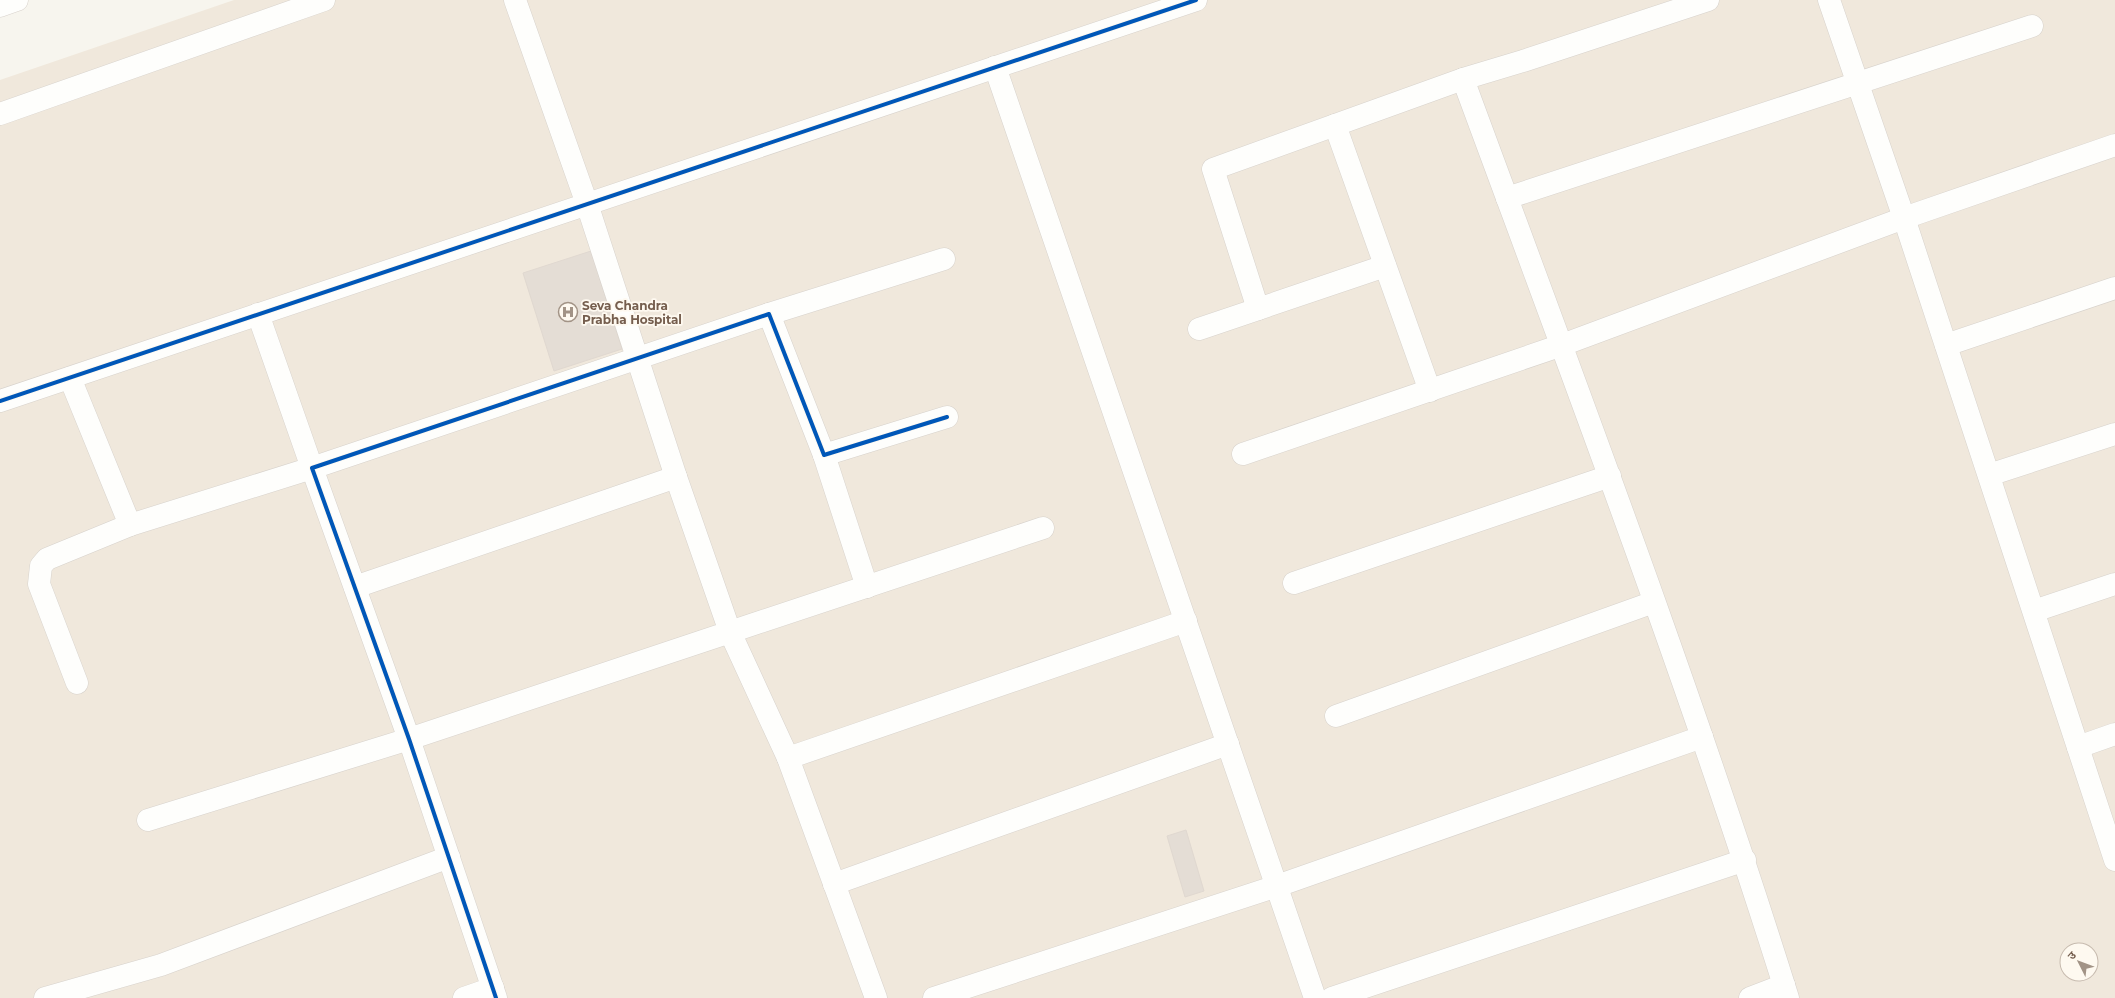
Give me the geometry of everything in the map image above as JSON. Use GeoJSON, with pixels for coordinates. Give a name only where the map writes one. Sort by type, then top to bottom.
{"type":"FeatureCollection","features":[{"type":"Feature","properties":{"kind":"street"},"geometry":{"type":"LineString","coordinates":[[0,6],[16,0]]}},
{"type":"Feature","properties":{"kind":"street"},"geometry":{"type":"LineString","coordinates":[[0,114],[324,0]]}},
{"type":"Feature","properties":{"kind":"street"},"geometry":{"type":"LineString","coordinates":[[515,0],[587,204],[676,477],[730,632],[788,758],[876,998]]}},
{"type":"Feature","properties":{"kind":"street"},"geometry":{"type":"LineString","coordinates":[[0,401],[1196,0]]}},
{"type":"Feature","properties":{"kind":"street"},"geometry":{"type":"LineString","coordinates":[[1258,309],[1213,169],[1463,79],[1523,61],[1708,0]]}},
{"type":"Feature","properties":{"kind":"street"},"geometry":{"type":"LineString","coordinates":[[1829,0],[1904,218],[2115,860]]}},
{"type":"Feature","properties":{"kind":"street"},"geometry":{"type":"LineString","coordinates":[[1507,198],[1858,81],[2032,26]]}},
{"type":"Feature","properties":{"kind":"street"},"geometry":{"type":"LineString","coordinates":[[995,67],[1315,998]]}},
{"type":"Feature","properties":{"kind":"street"},"geometry":{"type":"LineString","coordinates":[[1463,79],[1610,476],[1745,860],[1786,992],[1750,998]]}},
{"type":"Feature","properties":{"kind":"street"},"geometry":{"type":"LineString","coordinates":[[1335,125],[1430,390]]}},
{"type":"Feature","properties":{"kind":"street"},"geometry":{"type":"LineString","coordinates":[[1243,454],[1562,345],[1904,218],[2115,145]]}},
{"type":"Feature","properties":{"kind":"street"},"geometry":{"type":"LineString","coordinates":[[77,683],[39,584],[40,566],[47,559],[130,525],[312,468],[769,314],[944,259]]}},
{"type":"Feature","properties":{"kind":"street"},"geometry":{"type":"LineString","coordinates":[[1199,329],[1385,266]]}},
{"type":"Feature","properties":{"kind":"street"},"geometry":{"type":"LineString","coordinates":[[1946,345],[2115,288]]}},
{"type":"Feature","properties":{"kind":"street"},"geometry":{"type":"LineString","coordinates":[[258,314],[410,739],[494,993],[464,998]]}},
{"type":"Feature","properties":{"kind":"street"},"geometry":{"type":"LineString","coordinates":[[769,314],[824,455],[867,586]]}},
{"type":"Feature","properties":{"kind":"street"},"geometry":{"type":"LineString","coordinates":[[70,378],[130,525]]}},
{"type":"Feature","properties":{"kind":"street"},"geometry":{"type":"LineString","coordinates":[[824,455],[947,417]]}},
{"type":"Feature","properties":{"kind":"street"},"geometry":{"type":"LineString","coordinates":[[1989,475],[2115,434]]}},
{"type":"Feature","properties":{"kind":"street"},"geometry":{"type":"LineString","coordinates":[[1294,583],[1610,476]]}},
{"type":"Feature","properties":{"kind":"street"},"geometry":{"type":"LineString","coordinates":[[355,587],[676,477]]}},
{"type":"Feature","properties":{"kind":"street"},"geometry":{"type":"LineString","coordinates":[[148,820],[410,739],[1043,528]]}},
{"type":"Feature","properties":{"kind":"street"},"geometry":{"type":"LineString","coordinates":[[2034,611],[2115,584]]}},
{"type":"Feature","properties":{"kind":"street"},"geometry":{"type":"LineString","coordinates":[[1336,716],[1654,602]]}},
{"type":"Feature","properties":{"kind":"street"},"geometry":{"type":"LineString","coordinates":[[788,758],[1186,621]]}},
{"type":"Feature","properties":{"kind":"street"},"geometry":{"type":"LineString","coordinates":[[2078,747],[2115,734]]}},
{"type":"Feature","properties":{"kind":"street"},"geometry":{"type":"LineString","coordinates":[[934,998],[1277,886],[1702,737]]}},
{"type":"Feature","properties":{"kind":"street"},"geometry":{"type":"LineString","coordinates":[[834,884],[1228,744]]}},
{"type":"Feature","properties":{"kind":"street"},"geometry":{"type":"LineString","coordinates":[[45,998],[162,965],[449,857]]}},
{"type":"Feature","properties":{"kind":"street"},"geometry":{"type":"LineString","coordinates":[[1332,998],[1745,860]]}},
{"type":"Feature","properties":{"kind":"shaded area"},"geometry":{"type":"Polygon","coordinates":[[[234,0],[2115,0],[2115,998],[0,998],[0,80],[234,0]]]}},
{"type":"Feature","properties":{"kind":"building"},"geometry":{"type":"Polygon","coordinates":[[[591,251],[622,349],[554,371],[523,273],[591,251]]]}},
{"type":"Feature","properties":{"kind":"building"},"geometry":{"type":"Polygon","coordinates":[[[1186,830],[1204,891],[1185,897],[1167,836],[1186,830]]]}},
{"type":"Feature","properties":{"kind":"cycle path"},"geometry":{"type":"LineString","coordinates":[[0,401],[1196,0]]}},
{"type":"Feature","properties":{"kind":"cycle path"},"geometry":{"type":"LineString","coordinates":[[496,998],[409,739],[312,468],[769,314],[824,455],[947,417]]}},
{"type":"Feature","properties":{"kind":"place","name":"Seva Chandra Prabha Hospital"},"geometry":{"type":"Point","coordinates":[568,312]}}]}
